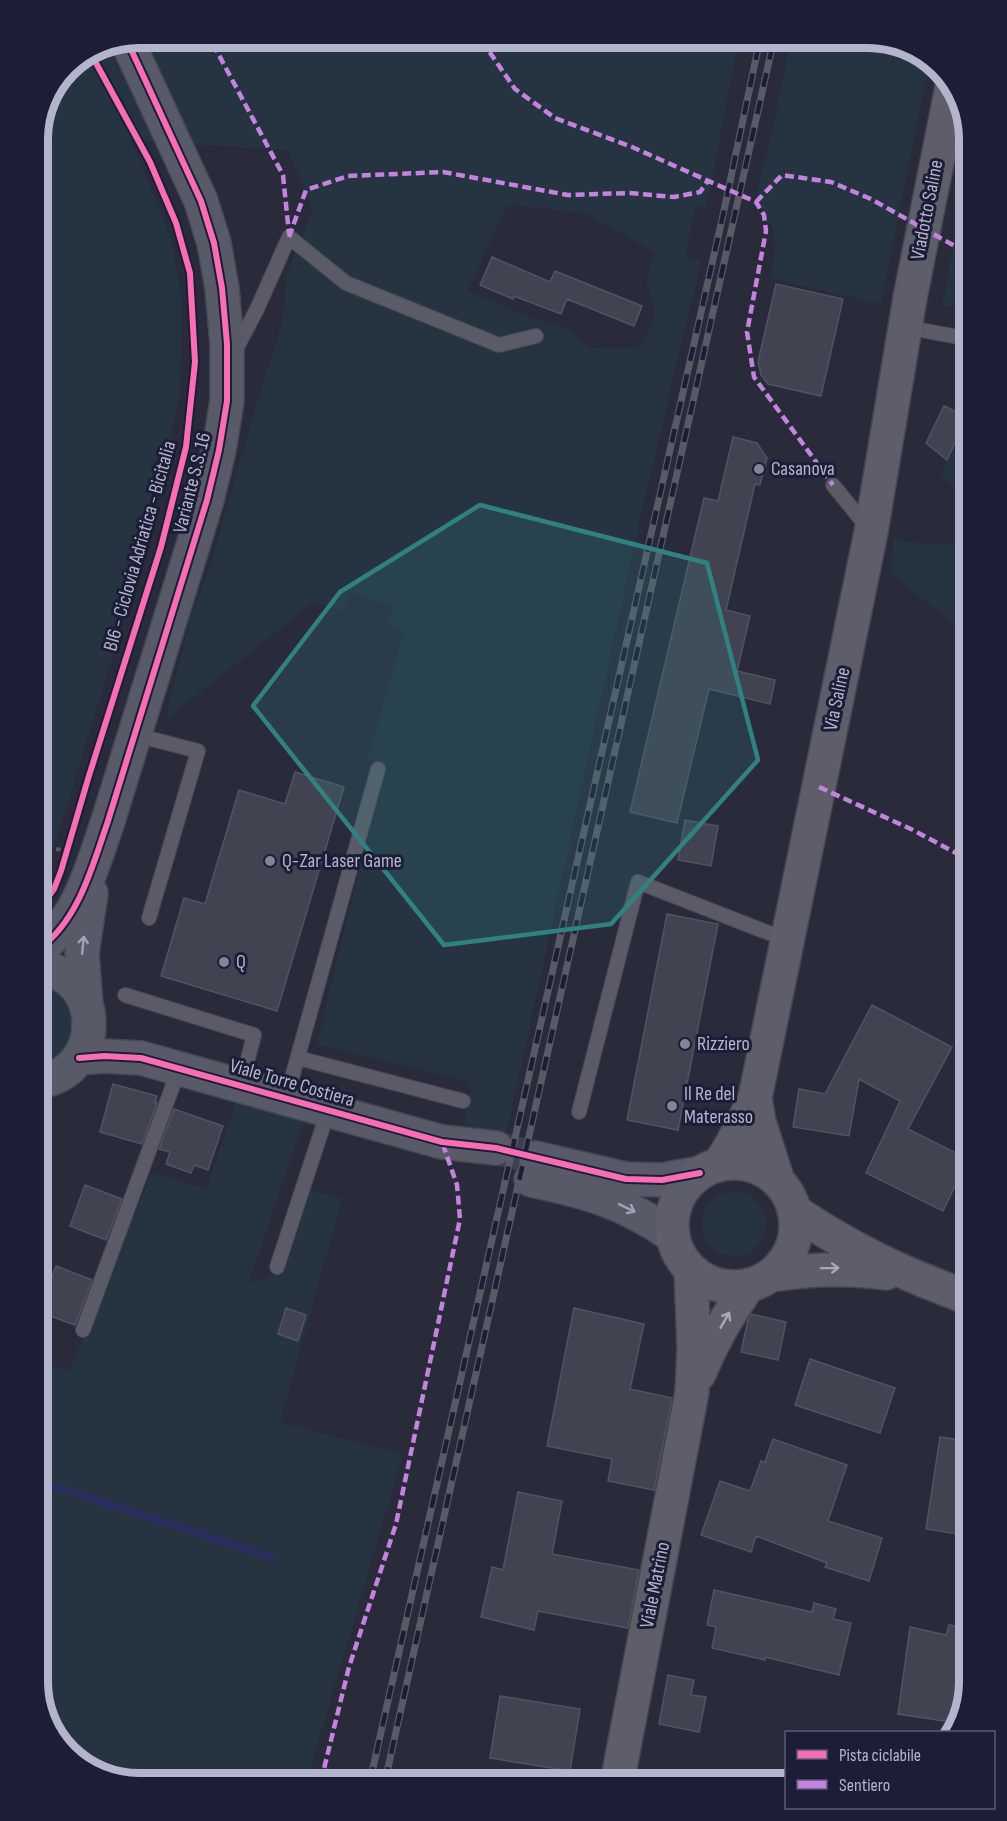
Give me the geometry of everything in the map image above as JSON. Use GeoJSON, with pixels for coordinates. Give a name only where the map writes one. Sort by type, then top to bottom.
{"type":"FeatureCollection","features":[{"type":"Feature","properties":{"kind":"main road","name":"Viadotto Saline"},"geometry":{"type":"LineString","coordinates":[[908,312],[950,99]]}},
{"type":"Feature","properties":{"kind":"main road","name":"Via Saline"},"geometry":{"type":"LineString","coordinates":[[710,1169],[733,1142],[755,1098],[871,532],[908,312]]}},
{"type":"Feature","properties":{"kind":"main road","name":"Via Saline"},"geometry":{"type":"LineString","coordinates":[[755,1098],[759,1122],[778,1181]]}},
{"type":"Feature","properties":{"kind":"main road"},"geometry":{"type":"LineString","coordinates":[[760,1281],[784,1262],[793,1246],[796,1228],[794,1211],[788,1195],[778,1181],[751,1166],[735,1163],[710,1169],[686,1185],[677,1200],[672,1218],[673,1236],[679,1254],[691,1270],[708,1282],[728,1287],[760,1281],[811,1269],[834,1268],[888,1273],[920,1280]]}},
{"type":"Feature","properties":{"kind":"main road"},"geometry":{"type":"LineString","coordinates":[[794,1211],[859,1252],[920,1280],[959,1294]]}},
{"type":"Feature","properties":{"kind":"main road","name":"Viale Matrino"},"geometry":{"type":"LineString","coordinates":[[619,1773],[692,1392],[694,1348],[691,1270]]}},
{"type":"Feature","properties":{"kind":"main road","name":"Viale Matrino"},"geometry":{"type":"LineString","coordinates":[[692,1392],[712,1343],[729,1313],[760,1281]]}},
{"type":"Feature","properties":{"kind":"street","name":"Variante S.S. 16"},"geometry":{"type":"LineString","coordinates":[[48,943],[65,924],[74,908],[108,821],[207,500],[219,450],[227,401],[226,333],[214,243],[201,201],[131,49]]}},
{"type":"Feature","properties":{"kind":"street","name":"Variante S.S. 16"},"geometry":{"type":"LineString","coordinates":[[79,1058],[89,1036],[82,981],[82,952],[88,909],[108,821]]}},
{"type":"Feature","properties":{"kind":"street","name":"Viale Torre Costiera"},"geometry":{"type":"LineString","coordinates":[[48,968],[63,976],[77,988],[97,1027],[106,1037],[141,1058]]}},
{"type":"Feature","properties":{"kind":"street","name":"Viale Torre Costiera"},"geometry":{"type":"LineString","coordinates":[[79,1058],[104,1056],[141,1058],[441,1142],[493,1159]]}},
{"type":"Feature","properties":{"kind":"street"},"geometry":{"type":"LineString","coordinates":[[48,1081],[66,1072],[79,1058]]}},
{"type":"Feature","properties":{"kind":"street"},"geometry":{"type":"LineString","coordinates":[[673,1236],[647,1218],[620,1204],[534,1169],[626,1179],[662,1179],[710,1169]]}},
{"type":"Feature","properties":{"kind":"lane"},"geometry":{"type":"LineString","coordinates":[[227,366],[257,309],[289,237],[346,283],[499,345],[536,336]]}},
{"type":"Feature","properties":{"kind":"lane"},"geometry":{"type":"LineString","coordinates":[[908,312],[959,335]]}},
{"type":"Feature","properties":{"kind":"lane"},"geometry":{"type":"LineString","coordinates":[[833,485],[871,532]]}},
{"type":"Feature","properties":{"kind":"lane"},"geometry":{"type":"LineString","coordinates":[[136,735],[198,751],[149,918]]}},
{"type":"Feature","properties":{"kind":"lane"},"geometry":{"type":"LineString","coordinates":[[286,1098],[378,769]]}},
{"type":"Feature","properties":{"kind":"lane"},"geometry":{"type":"LineString","coordinates":[[579,1112],[639,882],[787,940]]}},
{"type":"Feature","properties":{"kind":"lane"},"geometry":{"type":"LineString","coordinates":[[126,995],[254,1035],[241,1086]]}},
{"type":"Feature","properties":{"kind":"lane"},"geometry":{"type":"LineString","coordinates":[[298,1058],[463,1101]]}},
{"type":"Feature","properties":{"kind":"lane"},"geometry":{"type":"LineString","coordinates":[[83,1330],[179,1069]]}},
{"type":"Feature","properties":{"kind":"lane","name":"Viale Torre Costiera"},"geometry":{"type":"LineString","coordinates":[[277,1266],[328,1111]]}},
{"type":"Feature","properties":{"kind":"path"},"geometry":{"type":"LineString","coordinates":[[64,861],[71,840]]}},
{"type":"Feature","properties":{"kind":"path"},"geometry":{"type":"LineString","coordinates":[[48,849],[67,850]]}},
{"type":"Feature","properties":{"kind":"highlighted area"},"geometry":{"type":"Polygon","coordinates":[[[480,505],[707,563],[758,760],[611,924],[444,945],[253,706],[340,592],[480,505]]]}},
{"type":"Feature","properties":{"kind":"shaded area"},"geometry":{"type":"Polygon","coordinates":[[[139,48],[737,48],[706,208],[695,206],[685,257],[701,261],[641,515],[506,1135],[464,1124],[471,1082],[317,1044],[385,764],[367,760],[404,630],[387,624],[394,607],[350,592],[343,611],[314,602],[166,719],[190,617],[210,567],[263,382],[283,323],[287,272],[313,211],[288,150],[131,140],[172,242],[181,297],[180,392],[152,527],[57,838],[48,861],[48,133],[55,104],[63,88],[88,63],[121,50],[139,48]],[[507,204],[468,291],[528,317],[573,331],[589,349],[641,347],[655,314],[647,281],[654,252],[587,214],[507,204]]]}},
{"type":"Feature","properties":{"kind":"shaded area"},"geometry":{"type":"Polygon","coordinates":[[[789,48],[874,48],[903,55],[928,71],[881,304],[771,278],[775,252],[774,235],[756,196],[767,156],[789,48]]]}},
{"type":"Feature","properties":{"kind":"shaded area"},"geometry":{"type":"Polygon","coordinates":[[[959,217],[959,303],[942,308],[959,217]]]}},
{"type":"Feature","properties":{"kind":"shaded area"},"geometry":{"type":"Polygon","coordinates":[[[959,438],[959,492],[941,475],[959,438]]]}},
{"type":"Feature","properties":{"kind":"shaded area"},"geometry":{"type":"Polygon","coordinates":[[[894,538],[911,543],[948,545],[959,539],[959,627],[890,573],[894,538]]]}},
{"type":"Feature","properties":{"kind":"shaded area"},"geometry":{"type":"Polygon","coordinates":[[[48,985],[75,1005],[71,1050],[48,1065],[48,985]]]}},
{"type":"Feature","properties":{"kind":"shaded area"},"geometry":{"type":"Polygon","coordinates":[[[237,1100],[304,1120],[248,1284],[283,1271],[311,1190],[342,1199],[280,1422],[403,1455],[309,1773],[133,1773],[116,1770],[94,1761],[75,1746],[60,1727],[50,1700],[48,1682],[48,1365],[69,1371],[152,1173],[206,1189],[237,1100]]]}},
{"type":"Feature","properties":{"kind":"shaded area"},"geometry":{"type":"Polygon","coordinates":[[[734,1192],[752,1198],[760,1206],[766,1224],[760,1242],[752,1250],[734,1256],[716,1250],[708,1242],[702,1224],[708,1206],[716,1198],[734,1192]]]}},
{"type":"Feature","properties":{"kind":"building"},"geometry":{"type":"Polygon","coordinates":[[[492,257],[550,282],[555,271],[642,306],[634,326],[567,299],[561,314],[514,296],[513,299],[480,285],[492,257]]]}},
{"type":"Feature","properties":{"kind":"building"},"geometry":{"type":"Polygon","coordinates":[[[776,284],[843,299],[821,396],[768,384],[761,375],[758,362],[776,284]]]}},
{"type":"Feature","properties":{"kind":"building"},"geometry":{"type":"Polygon","coordinates":[[[944,406],[959,413],[959,434],[947,460],[926,443],[944,406]]]}},
{"type":"Feature","properties":{"kind":"building"},"geometry":{"type":"Polygon","coordinates":[[[733,437],[757,443],[767,458],[760,485],[755,484],[726,610],[750,616],[737,671],[775,680],[770,704],[709,689],[677,823],[630,812],[704,498],[718,501],[733,437]]]}},
{"type":"Feature","properties":{"kind":"building","name":"Q-Zar Laser Game"},"geometry":{"type":"Polygon","coordinates":[[[295,772],[344,787],[277,1011],[161,976],[184,898],[205,904],[239,790],[285,804],[295,772]]]}},
{"type":"Feature","properties":{"kind":"building"},"geometry":{"type":"Polygon","coordinates":[[[685,820],[718,826],[711,866],[678,860],[685,820]]]}},
{"type":"Feature","properties":{"kind":"building"},"geometry":{"type":"Polygon","coordinates":[[[667,914],[718,924],[678,1130],[627,1120],[667,914]]]}},
{"type":"Feature","properties":{"kind":"building"},"geometry":{"type":"Polygon","coordinates":[[[872,1005],[952,1047],[908,1129],[959,1154],[959,1178],[943,1211],[866,1173],[900,1101],[859,1079],[849,1136],[793,1127],[799,1089],[825,1094],[872,1005]]]}},
{"type":"Feature","properties":{"kind":"building"},"geometry":{"type":"Polygon","coordinates":[[[113,1084],[157,1096],[155,1103],[157,1103],[142,1144],[100,1132],[113,1084]]]}},
{"type":"Feature","properties":{"kind":"building"},"geometry":{"type":"Polygon","coordinates":[[[174,1109],[223,1126],[208,1170],[194,1165],[191,1173],[166,1164],[170,1152],[159,1149],[174,1109]]]}},
{"type":"Feature","properties":{"kind":"building"},"geometry":{"type":"Polygon","coordinates":[[[85,1185],[122,1199],[106,1240],[70,1226],[85,1185]]]}},
{"type":"Feature","properties":{"kind":"building"},"geometry":{"type":"Polygon","coordinates":[[[56,1266],[92,1280],[75,1325],[48,1315],[48,1288],[56,1266]]]}},
{"type":"Feature","properties":{"kind":"building"},"geometry":{"type":"Polygon","coordinates":[[[286,1308],[306,1315],[298,1341],[278,1334],[286,1308]]]}},
{"type":"Feature","properties":{"kind":"building"},"geometry":{"type":"Polygon","coordinates":[[[574,1308],[644,1324],[630,1389],[672,1398],[654,1490],[608,1481],[612,1459],[547,1446],[574,1308]]]}},
{"type":"Feature","properties":{"kind":"building"},"geometry":{"type":"Polygon","coordinates":[[[751,1314],[786,1322],[778,1360],[741,1352],[751,1314]]]}},
{"type":"Feature","properties":{"kind":"building"},"geometry":{"type":"Polygon","coordinates":[[[810,1359],[895,1388],[880,1433],[795,1405],[810,1359]]]}},
{"type":"Feature","properties":{"kind":"building"},"geometry":{"type":"Polygon","coordinates":[[[940,1437],[959,1440],[959,1534],[926,1529],[940,1437]]]}},
{"type":"Feature","properties":{"kind":"building"},"geometry":{"type":"Polygon","coordinates":[[[773,1439],[847,1465],[828,1521],[882,1538],[869,1581],[825,1567],[827,1563],[756,1536],[751,1552],[701,1535],[720,1481],[750,1491],[761,1461],[765,1462],[773,1439]]]}},
{"type":"Feature","properties":{"kind":"building"},"geometry":{"type":"Polygon","coordinates":[[[518,1492],[562,1501],[552,1554],[639,1570],[628,1628],[538,1611],[534,1630],[481,1617],[492,1567],[503,1570],[518,1492]]]}},
{"type":"Feature","properties":{"kind":"building"},"geometry":{"type":"Polygon","coordinates":[[[714,1590],[812,1612],[814,1603],[836,1609],[833,1619],[851,1623],[839,1675],[765,1657],[765,1660],[712,1648],[716,1627],[707,1625],[714,1590]]]}},
{"type":"Feature","properties":{"kind":"building"},"geometry":{"type":"Polygon","coordinates":[[[949,1625],[959,1626],[958,1694],[950,1722],[898,1714],[910,1627],[946,1635],[949,1625]]]}},
{"type":"Feature","properties":{"kind":"building"},"geometry":{"type":"Polygon","coordinates":[[[668,1675],[694,1680],[691,1695],[706,1697],[699,1732],[659,1724],[668,1675]]]}},
{"type":"Feature","properties":{"kind":"building"},"geometry":{"type":"Polygon","coordinates":[[[500,1696],[580,1709],[570,1771],[490,1758],[500,1696]]]}},
{"type":"Feature","properties":{"kind":"waterway"},"geometry":{"type":"LineString","coordinates":[[48,1484],[274,1558]]}},
{"type":"Feature","properties":{"kind":"tunnel"},"geometry":{"type":"LineString","coordinates":[[496,1148],[536,1158]]}},
{"type":"Feature","properties":{"kind":"railway"},"geometry":{"type":"LineString","coordinates":[[372,1773],[723,215],[758,48]]}},
{"type":"Feature","properties":{"kind":"railway"},"geometry":{"type":"LineString","coordinates":[[387,1773],[772,48]]}},
{"type":"Feature","properties":{"kind":"marked path"},"geometry":{"type":"LineString","coordinates":[[215,48],[283,175],[289,234]]}},
{"type":"Feature","properties":{"kind":"marked path"},"geometry":{"type":"LineString","coordinates":[[487,48],[515,89],[555,118],[632,147],[756,202],[764,215],[766,231],[747,332],[754,377],[833,485]]}},
{"type":"Feature","properties":{"kind":"marked path"},"geometry":{"type":"LineString","coordinates":[[289,237],[306,190],[348,176],[443,172],[568,195],[629,193],[674,197],[700,192],[707,182]]}},
{"type":"Feature","properties":{"kind":"marked path"},"geometry":{"type":"LineString","coordinates":[[756,202],[782,175],[831,182],[871,199],[959,248]]}},
{"type":"Feature","properties":{"kind":"marked path"},"geometry":{"type":"LineString","coordinates":[[819,787],[913,830],[959,855]]}},
{"type":"Feature","properties":{"kind":"marked path"},"geometry":{"type":"LineString","coordinates":[[323,1773],[349,1667],[396,1524],[460,1219],[457,1185],[442,1142]]}},
{"type":"Feature","properties":{"kind":"cycle path"},"geometry":{"type":"LineString","coordinates":[[48,941],[64,924],[82,892],[108,821],[207,500],[219,450],[227,401],[227,344],[222,288],[214,243],[201,201],[131,49]]}},
{"type":"Feature","properties":{"kind":"cycle path","name":"BI6 - Ciclovia Adriatica - Bicitalia"},"geometry":{"type":"LineString","coordinates":[[48,897],[61,871],[161,547],[186,447],[195,362],[190,273],[176,223],[150,162],[94,60]]}},
{"type":"Feature","properties":{"kind":"cycle path"},"geometry":{"type":"LineString","coordinates":[[79,1058],[104,1056],[141,1058],[442,1142],[496,1148],[626,1179],[662,1180],[700,1173]]}},
{"type":"Feature","properties":{"kind":"place","name":"Casanova"},"geometry":{"type":"Point","coordinates":[759,469]}},
{"type":"Feature","properties":{"kind":"place","name":"Q-Zar Laser Game"},"geometry":{"type":"Point","coordinates":[270,861]}},
{"type":"Feature","properties":{"kind":"place","name":"Q"},"geometry":{"type":"Point","coordinates":[224,962]}},
{"type":"Feature","properties":{"kind":"place","name":"Rizziero"},"geometry":{"type":"Point","coordinates":[685,1044]}},
{"type":"Feature","properties":{"kind":"place","name":"Il Re del Materasso"},"geometry":{"type":"Point","coordinates":[672,1106]}}]}
